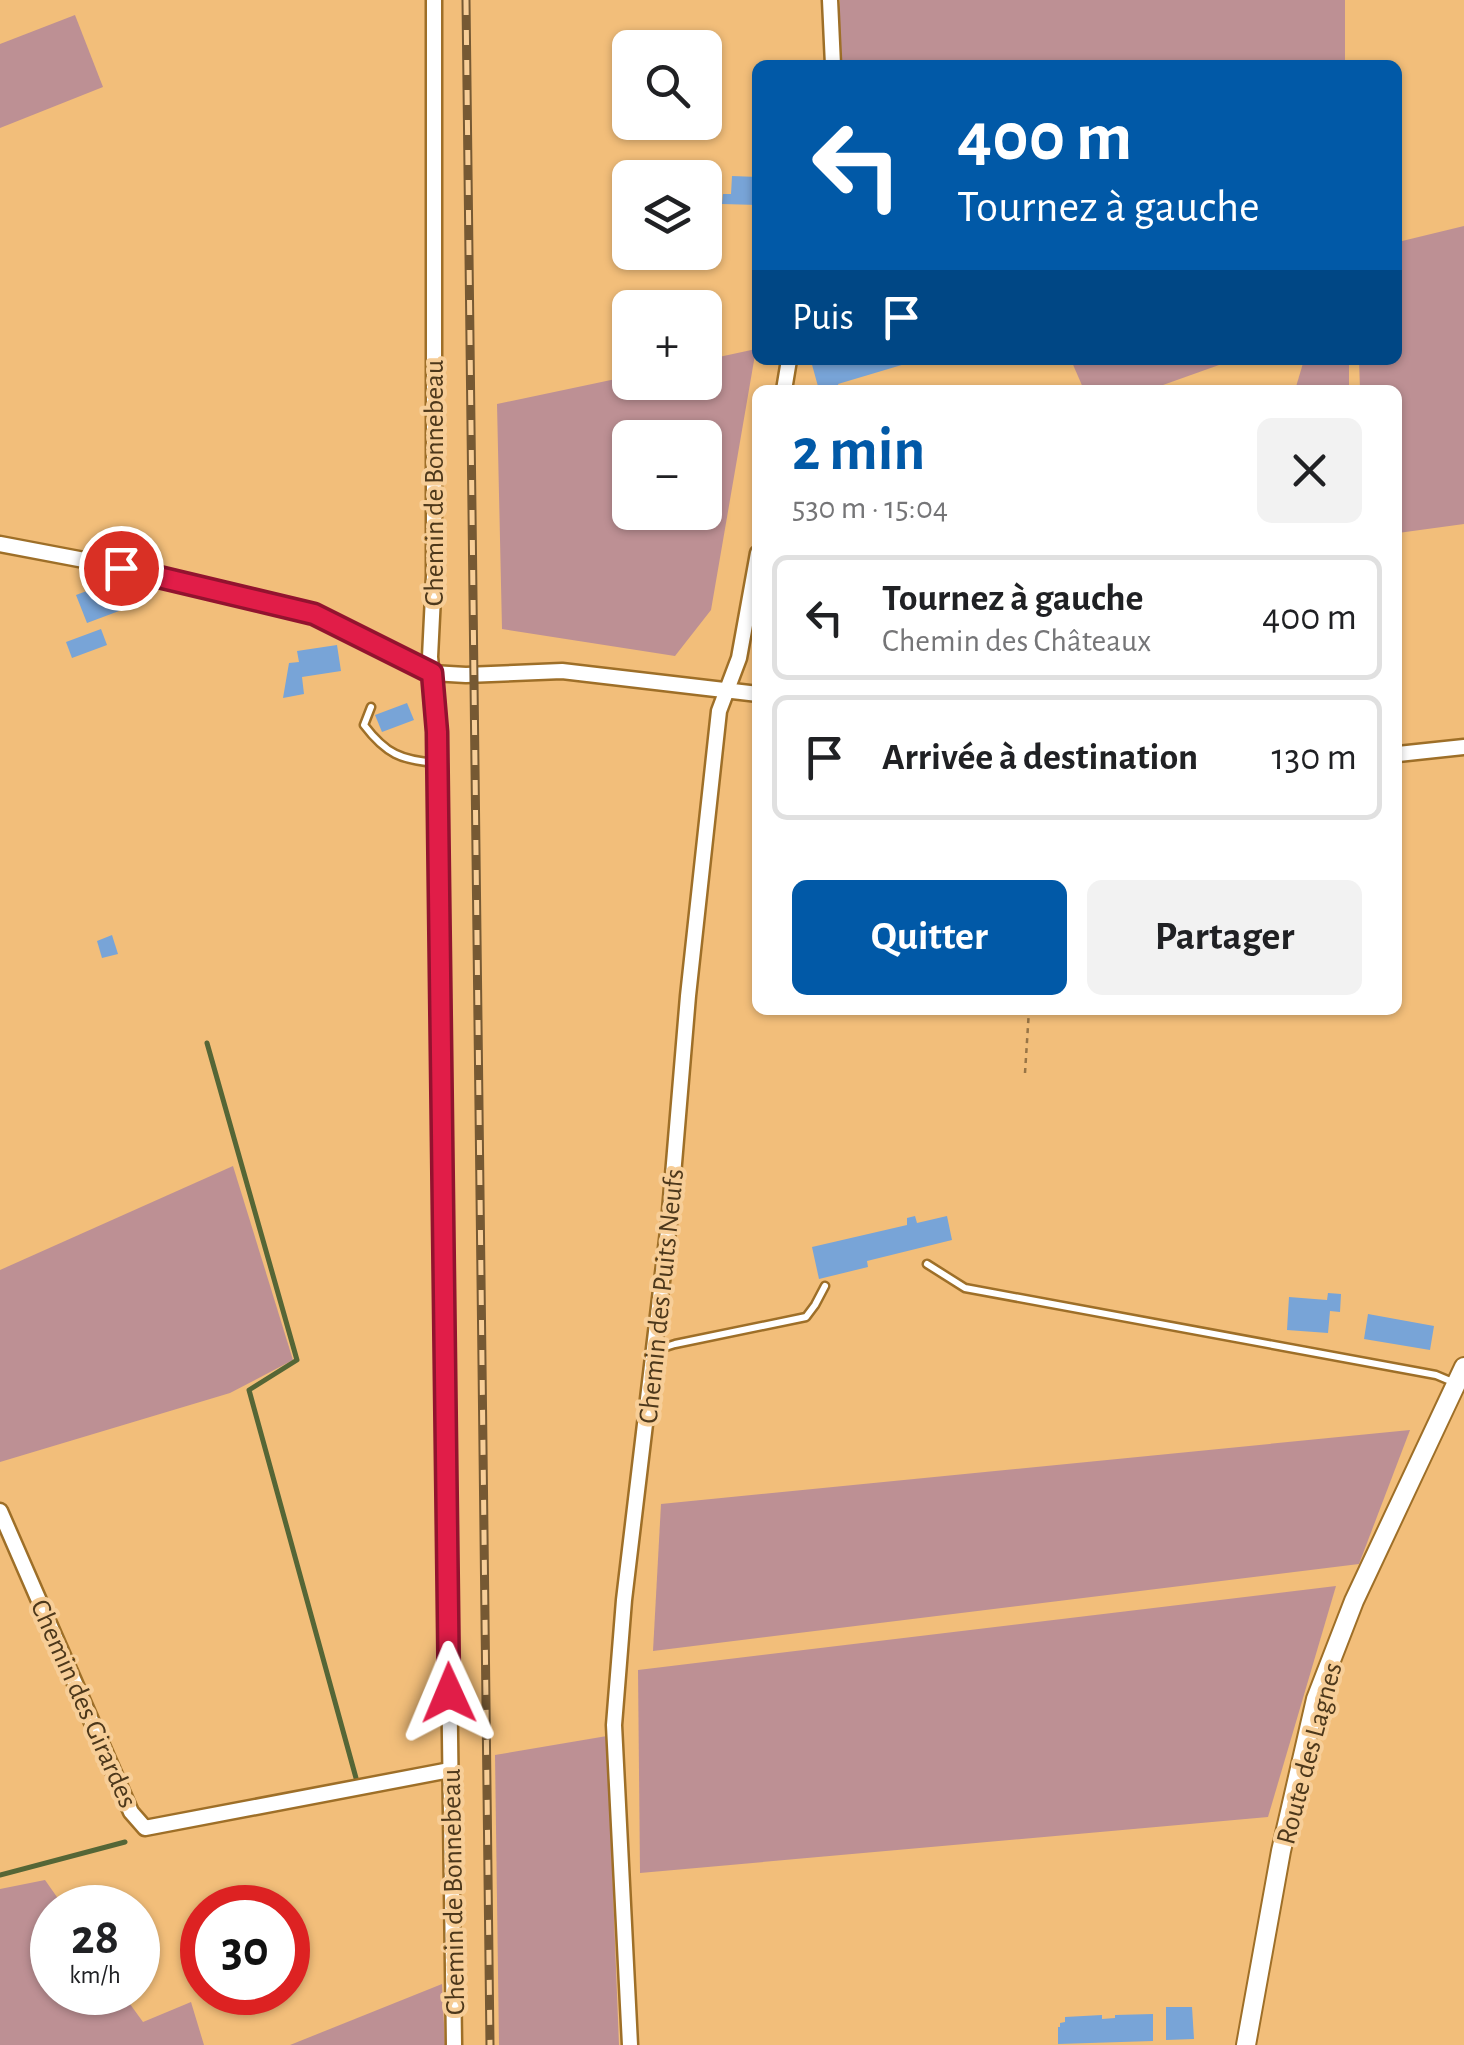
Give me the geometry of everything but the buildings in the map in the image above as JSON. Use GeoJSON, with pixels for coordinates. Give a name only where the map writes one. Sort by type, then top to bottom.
{"type":"FeatureCollection","features":[{"type":"Feature","properties":{"kind":"street","name":"Chemin de Bonnebeau"},"geometry":{"type":"LineString","coordinates":[[434,0],[434,576],[430,657],[437,763],[454,2045]]}},
{"type":"Feature","properties":{"kind":"street"},"geometry":{"type":"LineString","coordinates":[[830,0],[833,60]]}},
{"type":"Feature","properties":{"kind":"street"},"geometry":{"type":"LineString","coordinates":[[0,544],[314,614],[432,673],[562,671],[752,693]]}},
{"type":"Feature","properties":{"kind":"street","name":"Chemin des Puits Neufs"},"geometry":{"type":"LineString","coordinates":[[630,2045],[614,1725],[624,1600],[669,1223],[688,996],[720,710],[738,658],[752,584]]}},
{"type":"Feature","properties":{"kind":"street"},"geometry":{"type":"LineString","coordinates":[[1402,754],[1464,747]]}},
{"type":"Feature","properties":{"kind":"street","name":"Route des Lagnes"},"geometry":{"type":"LineString","coordinates":[[1246,2045],[1281,1851],[1316,1700],[1354,1602],[1460,1375]]}},
{"type":"Feature","properties":{"kind":"street","name":"Chemin des Girardes"},"geometry":{"type":"LineString","coordinates":[[0,1512],[131,1812],[145,1828],[450,1770]]}},
{"type":"Feature","properties":{"kind":"lane"},"geometry":{"type":"LineString","coordinates":[[371,707],[364,726],[379,744],[410,761],[437,763]]}},
{"type":"Feature","properties":{"kind":"lane"},"geometry":{"type":"LineString","coordinates":[[927,1264],[965,1288],[1436,1376],[1460,1375]]}},
{"type":"Feature","properties":{"kind":"lane"},"geometry":{"type":"LineString","coordinates":[[654,1350],[806,1317],[825,1286]]}},
{"type":"Feature","properties":{"kind":"path"},"geometry":{"type":"LineString","coordinates":[[1025,1073],[1029,1015]]}},
{"type":"Feature","properties":{"kind":"shaded area"},"geometry":{"type":"Polygon","coordinates":[[[840,0],[1345,0],[1345,60],[836,60],[840,0]]]}},
{"type":"Feature","properties":{"kind":"shaded area"},"geometry":{"type":"Polygon","coordinates":[[[75,15],[103,87],[0,128],[0,44],[75,15]]]}},
{"type":"Feature","properties":{"kind":"shaded area"},"geometry":{"type":"Polygon","coordinates":[[[1464,226],[1464,524],[1402,532],[1402,385],[1360,385],[1359,365],[1402,365],[1402,241],[1464,226]]]}},
{"type":"Feature","properties":{"kind":"shaded area"},"geometry":{"type":"Polygon","coordinates":[[[752,350],[753,365],[711,610],[675,656],[502,629],[497,404],[612,380],[612,400],[722,400],[722,356],[752,350]]]}},
{"type":"Feature","properties":{"kind":"shaded area"},"geometry":{"type":"Polygon","coordinates":[[[1073,365],[1219,365],[1163,385],[1082,385],[1073,365]]]}},
{"type":"Feature","properties":{"kind":"shaded area"},"geometry":{"type":"Polygon","coordinates":[[[1302,365],[1349,365],[1349,385],[1296,385],[1302,365]]]}},
{"type":"Feature","properties":{"kind":"shaded area"},"geometry":{"type":"Polygon","coordinates":[[[233,1166],[293,1360],[230,1393],[0,1462],[0,1270],[233,1166]]]}},
{"type":"Feature","properties":{"kind":"shaded area"},"geometry":{"type":"Polygon","coordinates":[[[1410,1430],[1359,1564],[653,1651],[661,1504],[1410,1430]]]}},
{"type":"Feature","properties":{"kind":"shaded area"},"geometry":{"type":"Polygon","coordinates":[[[1336,1586],[1268,1817],[640,1873],[638,1670],[1336,1586]]]}},
{"type":"Feature","properties":{"kind":"shaded area"},"geometry":{"type":"Polygon","coordinates":[[[607,1736],[619,2045],[499,2045],[495,1755],[607,1736]]]}},
{"type":"Feature","properties":{"kind":"shaded area"},"geometry":{"type":"Polygon","coordinates":[[[45,1880],[49,1885],[30,1885],[30,2015],[138,2015],[143,2022],[180,2007],[180,2015],[195,2015],[204,2045],[0,2045],[0,1889],[45,1880]]]}},
{"type":"Feature","properties":{"kind":"shaded area"},"geometry":{"type":"Polygon","coordinates":[[[442,1984],[445,2045],[290,2045],[442,1984]]]}},
{"type":"Feature","properties":{"kind":"waterway"},"geometry":{"type":"LineString","coordinates":[[207,1043],[297,1360],[249,1390],[356,1778]]}},
{"type":"Feature","properties":{"kind":"waterway"},"geometry":{"type":"LineString","coordinates":[[0,1875],[125,1842]]}},
{"type":"Feature","properties":{"kind":"railway"},"geometry":{"type":"LineString","coordinates":[[466,0],[490,2045]]}},
{"type":"Feature","properties":{"kind":"route"},"geometry":{"type":"LineString","coordinates":[[121,568],[314,614],[432,673],[437,732],[449,1693]]}}]}
